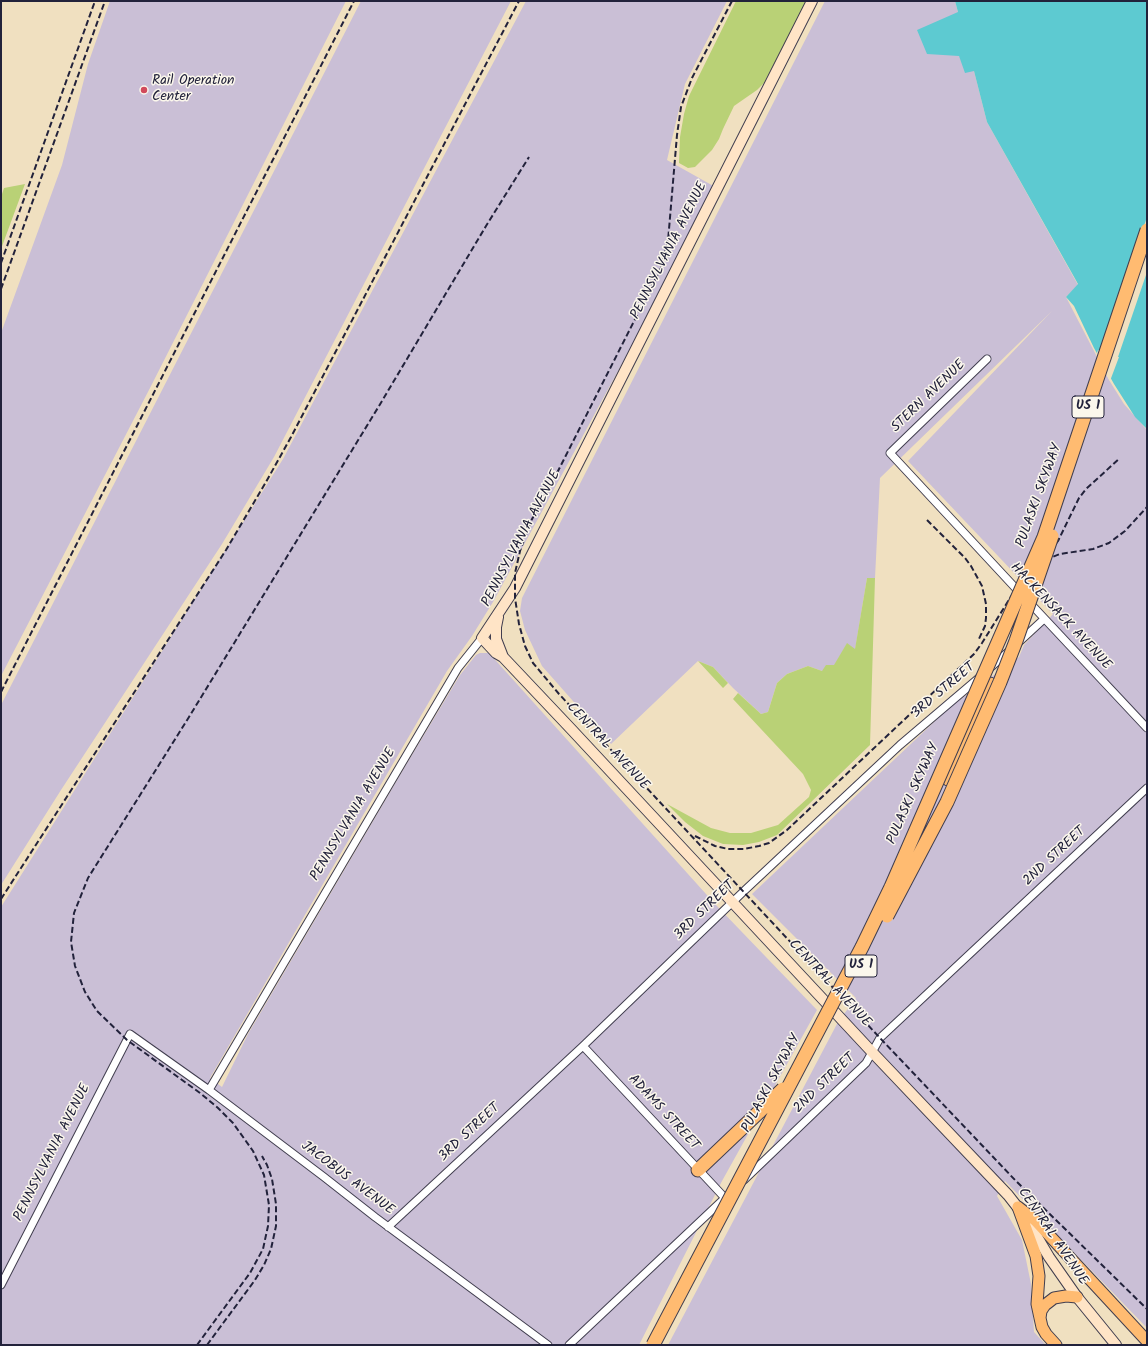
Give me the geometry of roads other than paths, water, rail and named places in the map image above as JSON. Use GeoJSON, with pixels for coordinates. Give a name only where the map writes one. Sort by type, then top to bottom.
{"type":"FeatureCollection","features":[{"type":"Feature","properties":{"kind":"highway","name":"PULASKI SKYWAY"},"geometry":{"type":"LineString","coordinates":[[652,1345],[876,920],[1044,537],[1147,230]]}},
{"type":"Feature","properties":{"kind":"highway","name":"PULASKI SKYWAY"},"geometry":{"type":"LineString","coordinates":[[660,1345],[947,802],[1000,682],[1016,641],[1147,254]]}},
{"type":"Feature","properties":{"kind":"highway"},"geometry":{"type":"LineString","coordinates":[[698,1170],[794,1078],[805,1062],[858,965],[900,879],[945,785],[990,684],[1012,640],[1039,576]]}},
{"type":"Feature","properties":{"kind":"highway"},"geometry":{"type":"LineString","coordinates":[[990,684],[1014,619],[1024,582]]}},
{"type":"Feature","properties":{"kind":"highway"},"geometry":{"type":"LineString","coordinates":[[1018,1207],[1036,1256],[1039,1276],[1037,1304],[1040,1318],[1044,1331],[1056,1345]]}},
{"type":"Feature","properties":{"kind":"highway"},"geometry":{"type":"LineString","coordinates":[[1018,1207],[1036,1221],[1147,1341]]}},
{"type":"Feature","properties":{"kind":"highway"},"geometry":{"type":"LineString","coordinates":[[1040,1318],[1043,1308],[1054,1298],[1066,1296],[1077,1297]]}},
{"type":"Feature","properties":{"kind":"main road","name":"PENNSYLVANIA AVENUE"},"geometry":{"type":"LineString","coordinates":[[482,638],[515,588],[812,1]]}},
{"type":"Feature","properties":{"kind":"main road","name":"CENTRAL AVENUE"},"geometry":{"type":"LineString","coordinates":[[500,611],[497,620],[496,639],[503,657]]}},
{"type":"Feature","properties":{"kind":"main road","name":"CENTRAL AVENUE"},"geometry":{"type":"LineString","coordinates":[[482,638],[496,653],[503,657],[1018,1207],[1049,1257],[1077,1297],[1116,1345]]}},
{"type":"Feature","properties":{"kind":"street","name":"STERN AVENUE"},"geometry":{"type":"LineString","coordinates":[[890,453],[987,359]]}},
{"type":"Feature","properties":{"kind":"street","name":"HACKENSACK AVENUE"},"geometry":{"type":"LineString","coordinates":[[890,453],[1147,728]]}},
{"type":"Feature","properties":{"kind":"street","name":"3RD STREET"},"geometry":{"type":"LineString","coordinates":[[388,1227],[583,1046],[732,902],[900,745],[982,676],[1044,619]]}},
{"type":"Feature","properties":{"kind":"street","name":"PENNSYLVANIA AVENUE"},"geometry":{"type":"LineString","coordinates":[[209,1090],[458,668],[482,638]]}},
{"type":"Feature","properties":{"kind":"street","name":"2ND STREET"},"geometry":{"type":"LineString","coordinates":[[569,1345],[866,1063],[880,1038],[1147,788]]}},
{"type":"Feature","properties":{"kind":"street","name":"PENNSYLVANIA AVENUE"},"geometry":{"type":"LineString","coordinates":[[1,1285],[130,1034]]}},
{"type":"Feature","properties":{"kind":"street","name":"JACOBUS AVENUE"},"geometry":{"type":"LineString","coordinates":[[130,1034],[209,1090],[388,1227],[548,1345]]}},
{"type":"Feature","properties":{"kind":"street","name":"ADAMS STREET"},"geometry":{"type":"LineString","coordinates":[[583,1046],[725,1198]]}},
{"type":"Feature","properties":{"kind":"water"},"geometry":{"type":"Polygon","coordinates":[[[955,1],[1147,1],[1147,429],[1135,417],[1114,384],[1094,348],[1074,306],[1066,297],[1078,284],[987,122],[974,71],[965,73],[959,56],[927,54],[917,30],[958,12],[955,1]]]}},
{"type":"Feature","properties":{"kind":"railway"},"geometry":{"type":"LineString","coordinates":[[1,263],[95,1]]}},
{"type":"Feature","properties":{"kind":"railway"},"geometry":{"type":"LineString","coordinates":[[1,289],[105,1]]}},
{"type":"Feature","properties":{"kind":"railway"},"geometry":{"type":"LineString","coordinates":[[1,692],[354,1]]}},
{"type":"Feature","properties":{"kind":"railway"},"geometry":{"type":"LineString","coordinates":[[1,899],[226,550],[266,482],[519,1]]}},
{"type":"Feature","properties":{"kind":"railway"},"geometry":{"type":"LineString","coordinates":[[732,1],[692,78],[681,107],[677,135],[668,241],[661,268],[531,521],[520,551],[515,573],[515,598],[519,624],[525,646],[533,663],[559,694],[880,1038],[1015,1180],[1147,1309]]}},
{"type":"Feature","properties":{"kind":"railway"},"geometry":{"type":"LineString","coordinates":[[197,1345],[250,1273],[263,1249],[268,1226],[269,1205],[264,1175],[253,1151],[233,1123],[218,1108],[200,1093],[127,1040],[97,1011],[85,992],[75,966],[71,942],[74,913],[88,878],[189,717],[529,157]]}},
{"type":"Feature","properties":{"kind":"railway"},"geometry":{"type":"LineString","coordinates":[[695,836],[715,846],[728,849],[744,849],[769,843],[787,830],[974,654],[1017,587],[1058,541],[1079,498],[1086,489],[1120,458]]}},
{"type":"Feature","properties":{"kind":"railway"},"geometry":{"type":"LineString","coordinates":[[1045,560],[1060,554],[1093,549],[1109,543],[1125,531],[1147,507]]}},
{"type":"Feature","properties":{"kind":"railway"},"geometry":{"type":"LineString","coordinates":[[927,520],[965,558],[982,586],[986,604],[986,618],[985,626],[978,641]]}},
{"type":"Feature","properties":{"kind":"railway"},"geometry":{"type":"LineString","coordinates":[[207,1345],[255,1280],[271,1249],[276,1226],[276,1204],[272,1179],[262,1156]]}},
{"type":"Feature","properties":{"kind":"place","name":"Rail Operation Center"},"geometry":{"type":"Point","coordinates":[144,90]}}]}
